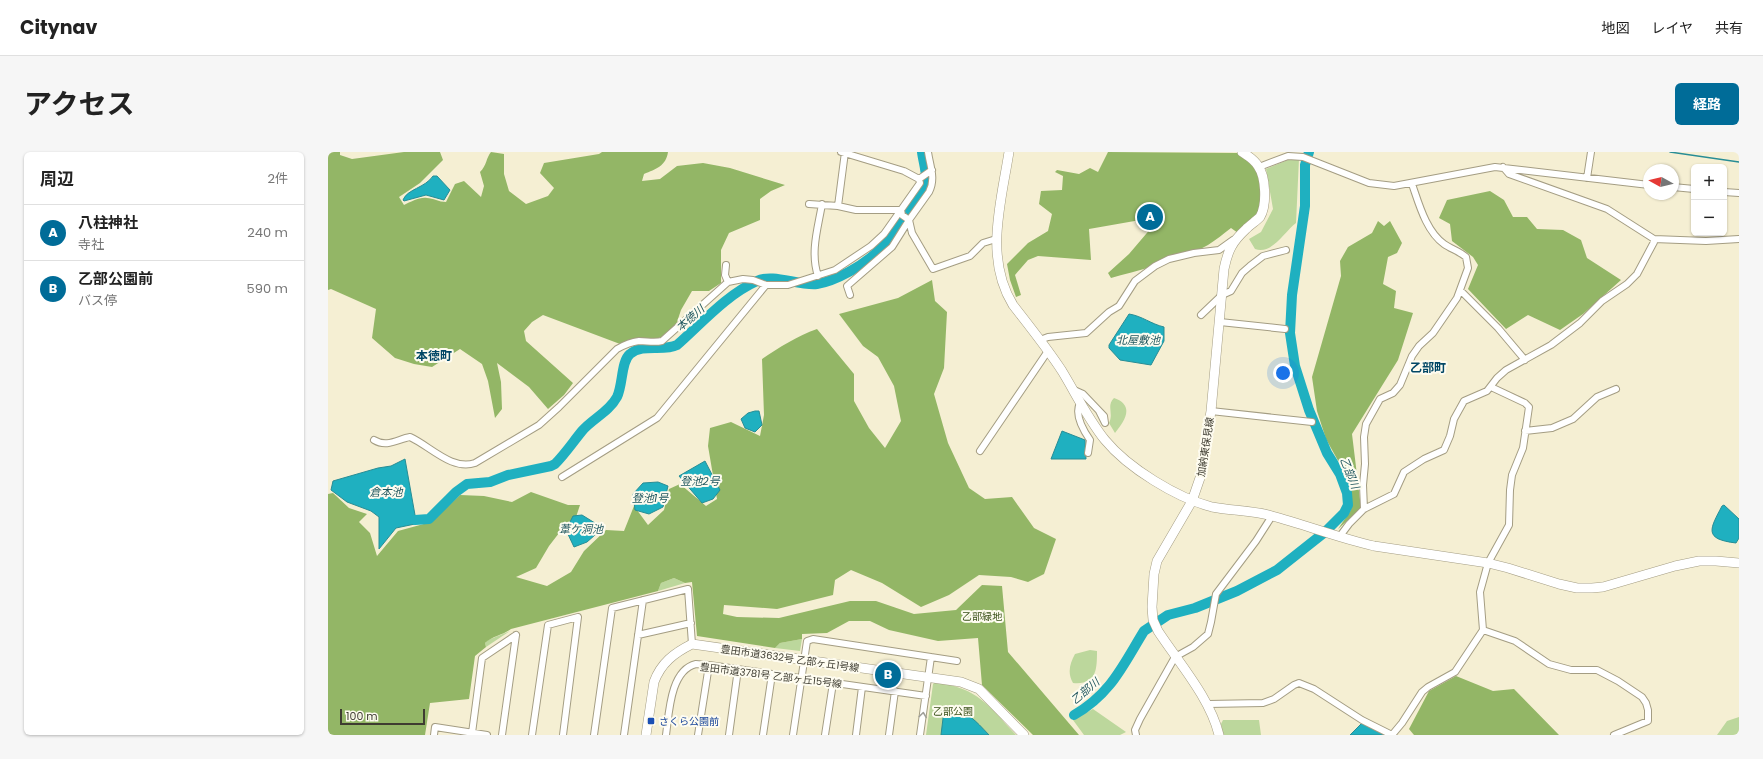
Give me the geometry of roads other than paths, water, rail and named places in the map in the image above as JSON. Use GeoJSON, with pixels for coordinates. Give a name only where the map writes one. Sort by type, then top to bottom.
{"type":"FeatureCollection","features":[{"type":"Feature","properties":{"kind":"street"},"geometry":{"type":"LineString","coordinates":[[838,206],[844,152],[904,171],[919,179]]}},
{"type":"Feature","properties":{"kind":"street"},"geometry":{"type":"LineString","coordinates":[[850,295],[847,286],[892,247],[932,187],[932,170],[928,152]]}},
{"type":"Feature","properties":{"kind":"street"},"geometry":{"type":"LineString","coordinates":[[1009,152],[996,239],[998,264],[1007,294],[1013,305],[1048,351],[1074,390],[1080,403],[1106,441],[1140,472],[1192,501],[1213,507],[1272,516],[1356,542],[1380,547],[1488,563],[1577,588],[1592,588],[1610,585],[1674,566],[1699,561],[1739,563]]}},
{"type":"Feature","properties":{"kind":"street"},"geometry":{"type":"LineString","coordinates":[[1242,152],[1250,157],[1259,166],[1288,156],[1303,157],[1369,183],[1394,186],[1412,184],[1478,169],[1503,167],[1643,184]]}},
{"type":"Feature","properties":{"kind":"street"},"geometry":{"type":"LineString","coordinates":[[1587,178],[1591,152]]}},
{"type":"Feature","properties":{"kind":"street","name":"加納東保見線"},"geometry":{"type":"LineString","coordinates":[[1219,735],[1215,719],[1208,704],[1154,624],[1152,589],[1157,561],[1198,489],[1210,411],[1220,322],[1224,269],[1228,252],[1235,239],[1259,218],[1264,207],[1265,197],[1259,166]]}},
{"type":"Feature","properties":{"kind":"street"},"geometry":{"type":"LineString","coordinates":[[1503,167],[1509,174],[1607,209],[1654,239],[1706,241],[1739,239]]}},
{"type":"Feature","properties":{"kind":"street"},"geometry":{"type":"LineString","coordinates":[[919,179],[932,170]]}},
{"type":"Feature","properties":{"kind":"street"},"geometry":{"type":"LineString","coordinates":[[374,440],[378,443],[387,444],[410,437],[455,463],[467,466],[475,463],[538,425],[559,408],[617,349],[628,343],[639,341],[656,343],[662,341],[728,282],[753,280],[763,284],[788,285],[835,270],[871,246],[884,234],[902,213],[920,183],[919,179]]}},
{"type":"Feature","properties":{"kind":"street"},"geometry":{"type":"LineString","coordinates":[[1364,509],[1364,437],[1366,424],[1380,399],[1393,393],[1400,385],[1412,356],[1419,346],[1433,333],[1457,298],[1468,268],[1466,257],[1434,235],[1412,184]]}},
{"type":"Feature","properties":{"kind":"street"},"geometry":{"type":"LineString","coordinates":[[1679,188],[1691,189]]}},
{"type":"Feature","properties":{"kind":"street"},"geometry":{"type":"LineString","coordinates":[[1727,192],[1739,193]]}},
{"type":"Feature","properties":{"kind":"street"},"geometry":{"type":"LineString","coordinates":[[808,204],[838,206],[856,210],[902,213],[909,220],[912,232],[933,269],[970,256],[984,243],[996,239]]}},
{"type":"Feature","properties":{"kind":"street"},"geometry":{"type":"LineString","coordinates":[[817,276],[814,264],[814,251],[822,204]]}},
{"type":"Feature","properties":{"kind":"street"},"geometry":{"type":"LineString","coordinates":[[1040,340],[1048,337],[1086,333],[1109,312],[1119,306],[1135,281],[1155,266],[1169,259],[1194,253],[1219,250],[1235,239]]}},
{"type":"Feature","properties":{"kind":"street"},"geometry":{"type":"LineString","coordinates":[[1336,535],[1364,509],[1394,494],[1404,472],[1424,459],[1444,450],[1450,436],[1454,419],[1461,405],[1467,399],[1484,393],[1506,370],[1525,360],[1566,334],[1580,323],[1602,301],[1627,284],[1637,274],[1654,242],[1654,239]]}},
{"type":"Feature","properties":{"kind":"street"},"geometry":{"type":"LineString","coordinates":[[1201,314],[1222,295],[1231,291],[1242,273],[1263,256],[1286,250]]}},
{"type":"Feature","properties":{"kind":"street"},"geometry":{"type":"LineString","coordinates":[[726,265],[725,275],[728,282]]}},
{"type":"Feature","properties":{"kind":"street"},"geometry":{"type":"LineString","coordinates":[[562,477],[657,418],[763,284]]}},
{"type":"Feature","properties":{"kind":"street"},"geometry":{"type":"LineString","coordinates":[[1460,290],[1498,328],[1525,360]]}},
{"type":"Feature","properties":{"kind":"street"},"geometry":{"type":"LineString","coordinates":[[1220,322],[1285,329]]}},
{"type":"Feature","properties":{"kind":"street"},"geometry":{"type":"LineString","coordinates":[[980,451],[1048,351]]}},
{"type":"Feature","properties":{"kind":"street"},"geometry":{"type":"LineString","coordinates":[[1208,704],[1263,703],[1274,699],[1299,683],[1314,689],[1362,720],[1392,735],[1402,723],[1422,692],[1455,672],[1483,630],[1480,592],[1488,563],[1509,525],[1512,474],[1523,448],[1529,409],[1528,405],[1491,387]]}},
{"type":"Feature","properties":{"kind":"street"},"geometry":{"type":"LineString","coordinates":[[1525,431],[1552,428],[1573,419],[1597,397],[1616,389]]}},
{"type":"Feature","properties":{"kind":"street"},"geometry":{"type":"LineString","coordinates":[[1074,390],[1083,394],[1099,411]]}},
{"type":"Feature","properties":{"kind":"street"},"geometry":{"type":"LineString","coordinates":[[1080,403],[1077,411],[1083,431],[1090,440],[1088,453]]}},
{"type":"Feature","properties":{"kind":"street"},"geometry":{"type":"LineString","coordinates":[[1210,411],[1312,422]]}},
{"type":"Feature","properties":{"kind":"street"},"geometry":{"type":"LineString","coordinates":[[1136,735],[1135,730],[1140,719],[1175,657],[1193,647],[1208,634],[1216,594],[1256,541],[1272,516]]}},
{"type":"Feature","properties":{"kind":"street"},"geometry":{"type":"LineString","coordinates":[[594,735],[612,608],[688,589],[692,644],[670,657],[656,675],[646,735]]}},
{"type":"Feature","properties":{"kind":"street"},"geometry":{"type":"LineString","coordinates":[[624,735],[643,600]]}},
{"type":"Feature","properties":{"kind":"street"},"geometry":{"type":"LineString","coordinates":[[532,735],[548,625],[578,617],[563,735]]}},
{"type":"Feature","properties":{"kind":"street"},"geometry":{"type":"LineString","coordinates":[[638,635],[691,623]]}},
{"type":"Feature","properties":{"kind":"street"},"geometry":{"type":"LineString","coordinates":[[1483,630],[1515,641],[1548,663],[1571,670],[1597,670],[1638,693],[1646,703],[1648,710],[1648,721],[1614,735]]}},
{"type":"Feature","properties":{"kind":"street"},"geometry":{"type":"LineString","coordinates":[[472,733],[482,658],[516,635],[502,735]]}},
{"type":"Feature","properties":{"kind":"street"},"geometry":{"type":"LineString","coordinates":[[793,735],[807,641],[812,640],[957,661]]}},
{"type":"Feature","properties":{"kind":"street","name":"豊田市道3632号 乙部ヶ丘1号線"},"geometry":{"type":"LineString","coordinates":[[692,644],[929,676],[960,682],[979,689],[1024,735]]}},
{"type":"Feature","properties":{"kind":"street"},"geometry":{"type":"LineString","coordinates":[[920,735],[931,657]]}},
{"type":"Feature","properties":{"kind":"street","name":"豊田市道3781号 乙部ヶ丘15号線"},"geometry":{"type":"LineString","coordinates":[[666,735],[673,690],[677,679],[685,670],[696,664],[926,696]]}},
{"type":"Feature","properties":{"kind":"street"},"geometry":{"type":"LineString","coordinates":[[698,735],[708,665]]}},
{"type":"Feature","properties":{"kind":"street"},"geometry":{"type":"LineString","coordinates":[[729,735],[738,669]]}},
{"type":"Feature","properties":{"kind":"street"},"geometry":{"type":"LineString","coordinates":[[763,735],[772,674]]}},
{"type":"Feature","properties":{"kind":"street"},"geometry":{"type":"LineString","coordinates":[[825,735],[832,682]]}},
{"type":"Feature","properties":{"kind":"street"},"geometry":{"type":"LineString","coordinates":[[856,735],[862,687]]}},
{"type":"Feature","properties":{"kind":"street"},"geometry":{"type":"LineString","coordinates":[[889,735],[895,691]]}},
{"type":"Feature","properties":{"kind":"street"},"geometry":{"type":"LineString","coordinates":[[434,735],[435,727],[487,735]]}},
{"type":"Feature","properties":{"kind":"water"},"geometry":{"type":"Polygon","coordinates":[[[433,176],[437,176],[450,190],[444,200],[426,195],[403,200],[408,193],[426,183],[433,176]]]}},
{"type":"Feature","properties":{"kind":"water","name":"北屋敷池"},"geometry":{"type":"Polygon","coordinates":[[[1129,314],[1138,316],[1164,327],[1164,341],[1151,365],[1120,360],[1109,348],[1109,345],[1129,314]]]}},
{"type":"Feature","properties":{"kind":"water"},"geometry":{"type":"Polygon","coordinates":[[[759,411],[762,425],[755,432],[745,428],[741,419],[748,413],[759,411]]]}},
{"type":"Feature","properties":{"kind":"water"},"geometry":{"type":"Polygon","coordinates":[[[1062,431],[1085,440],[1086,459],[1051,459],[1062,431]]]}},
{"type":"Feature","properties":{"kind":"water","name":"倉本池"},"geometry":{"type":"Polygon","coordinates":[[[405,459],[415,515],[415,524],[396,528],[379,549],[379,517],[371,511],[347,502],[331,490],[333,481],[378,468],[391,466],[405,459]]]}},
{"type":"Feature","properties":{"kind":"water","name":"登池2号"},"geometry":{"type":"Polygon","coordinates":[[[705,461],[720,490],[713,499],[702,503],[679,476],[705,461]]]}},
{"type":"Feature","properties":{"kind":"water","name":"登池1号"},"geometry":{"type":"Polygon","coordinates":[[[658,482],[668,486],[663,507],[649,514],[635,510],[633,494],[643,483],[658,482]]]}},
{"type":"Feature","properties":{"kind":"water"},"geometry":{"type":"Polygon","coordinates":[[[1724,505],[1739,519],[1739,538],[1736,543],[1718,539],[1712,532],[1714,521],[1724,505]]]}},
{"type":"Feature","properties":{"kind":"water","name":"葦ケ洞池"},"geometry":{"type":"Polygon","coordinates":[[[582,515],[603,528],[587,542],[574,547],[566,530],[573,516],[582,515]]]}},
{"type":"Feature","properties":{"kind":"water"},"geometry":{"type":"Polygon","coordinates":[[[948,707],[961,711],[971,717],[989,735],[941,735],[944,710],[948,707]]]}},
{"type":"Feature","properties":{"kind":"water"},"geometry":{"type":"Polygon","coordinates":[[[1362,723],[1387,735],[1350,735],[1362,723]]]}},
{"type":"Feature","properties":{"kind":"waterway","name":"本徳川"},"geometry":{"type":"LineString","coordinates":[[415,520],[429,519],[456,492],[467,484],[490,482],[508,475],[555,464],[582,431],[614,402],[619,392],[625,362],[630,354],[641,349],[666,348],[677,345],[715,310],[746,287],[757,281],[770,278],[817,284],[833,280],[865,262],[886,242],[923,190],[926,178],[922,152]]}},
{"type":"Feature","properties":{"kind":"waterway","name":"乙部川"},"geometry":{"type":"LineString","coordinates":[[1074,715],[1087,707],[1107,688],[1115,678],[1144,631],[1168,615],[1195,608],[1237,591],[1277,570],[1325,532],[1344,513],[1348,505],[1347,493],[1340,474],[1327,453],[1309,410],[1295,366],[1290,333],[1292,295],[1305,206],[1305,165],[1309,152]]}},
{"type":"Feature","properties":{"kind":"waterway","name":"乙部川"},"geometry":{"type":"LineString","coordinates":[[1670,152],[1739,162]]}},
{"type":"Feature","properties":{"kind":"place","name":"八柱神社"},"geometry":{"type":"Point","coordinates":[1150,217]}},
{"type":"Feature","properties":{"kind":"place","name":"乙部公園前"},"geometry":{"type":"Point","coordinates":[888,675]}},
{"type":"Feature","properties":{"kind":"place","name":"さくら公園前"},"geometry":{"type":"Point","coordinates":[651,721]}},
{"type":"Feature","properties":{"kind":"district","name":"本徳町"},"geometry":{"type":"Point","coordinates":[434,356]}},
{"type":"Feature","properties":{"kind":"district","name":"乙部町"},"geometry":{"type":"Point","coordinates":[1428,368]}},
{"type":"Feature","properties":{"kind":"park label","name":"乙部緑地"},"geometry":{"type":"Point","coordinates":[982,616]}},
{"type":"Feature","properties":{"kind":"park label","name":"乙部公園"},"geometry":{"type":"Point","coordinates":[953,711]}}]}
